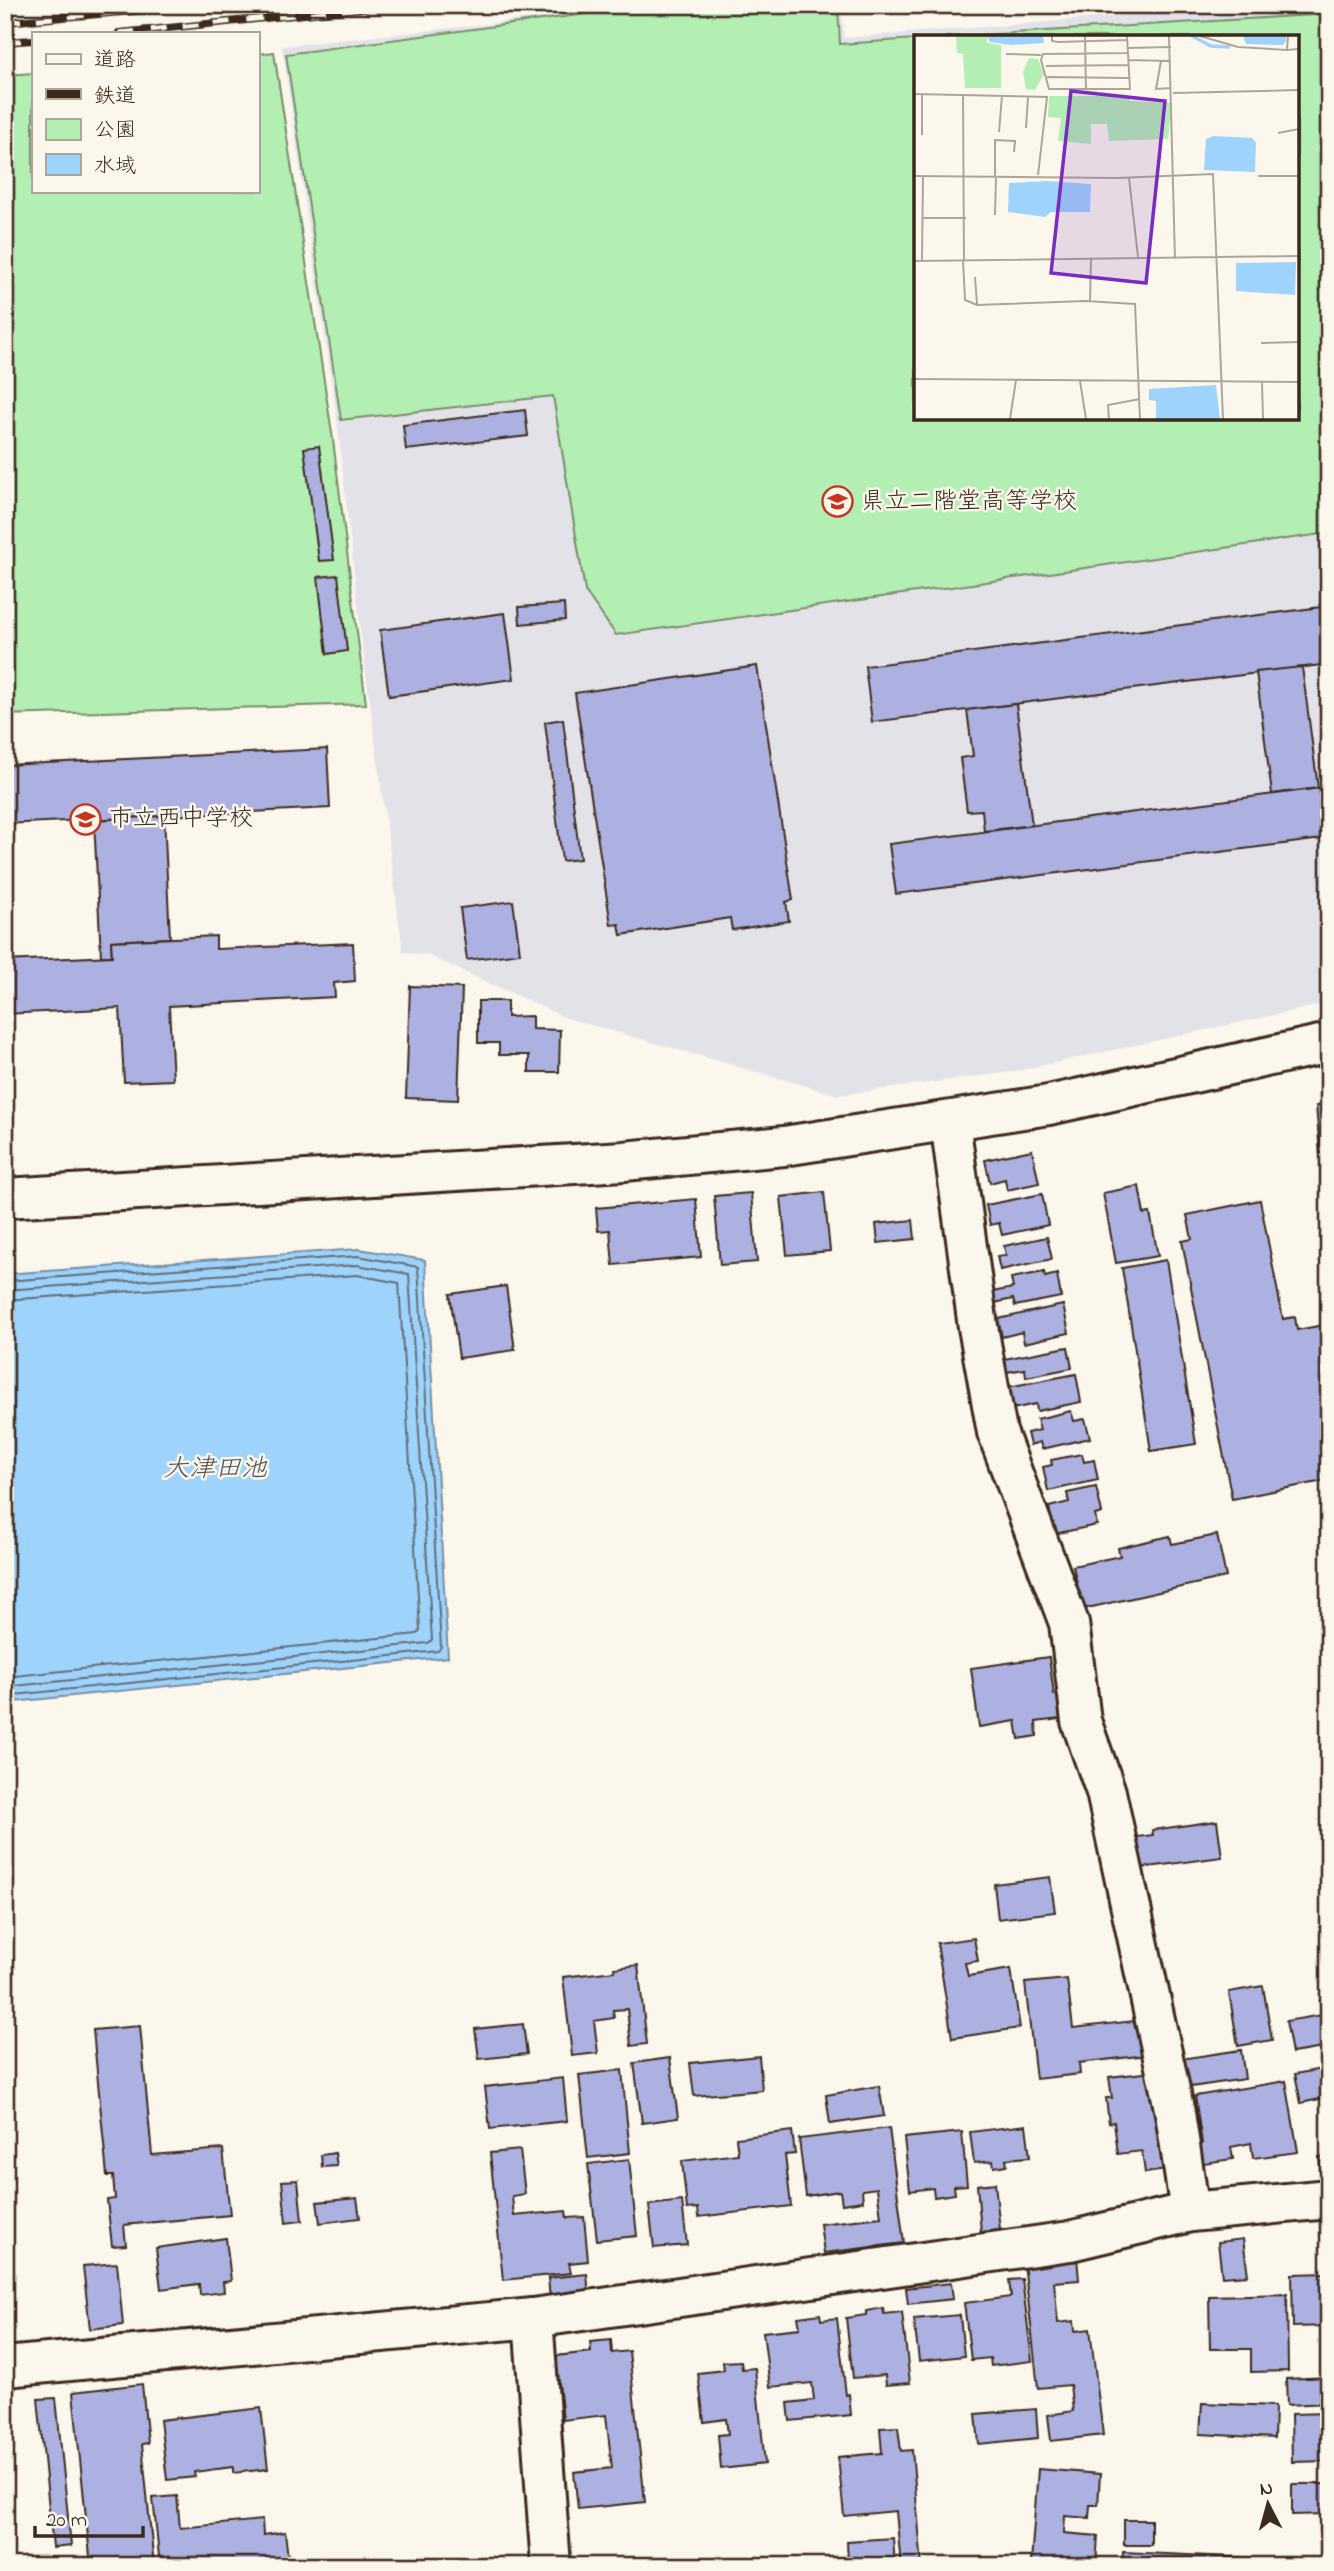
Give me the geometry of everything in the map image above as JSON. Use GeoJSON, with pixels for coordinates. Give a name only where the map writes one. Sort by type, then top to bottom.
{"type":"FeatureCollection","features":[{"type":"Feature","properties":{"kind":"street"},"geometry":{"type":"LineString","coordinates":[[5,1198],[624,1161],[784,1146],[1049,1105],[1329,1043]]}},
{"type":"Feature","properties":{"kind":"street"},"geometry":{"type":"LineString","coordinates":[[950,1122],[978,1327],[997,1432],[1069,1623],[1081,1721],[1106,1792],[1175,2113],[1190,2212]]}},
{"type":"Feature","properties":{"kind":"street"},"geometry":{"type":"LineString","coordinates":[[5,2367],[533,2318],[1070,2241],[1190,2212],[1329,2199]]}},
{"type":"Feature","properties":{"kind":"street"},"geometry":{"type":"LineString","coordinates":[[533,2318],[551,2566]]}},
{"type":"Feature","properties":{"kind":"shaded area","name":"県立二階堂高等学校"},"geometry":{"type":"Polygon","coordinates":[[[626,5],[841,5],[844,38],[1261,5],[1329,5],[1329,1003],[1012,1072],[838,1095],[566,1018],[427,955],[403,952],[360,627],[337,420],[282,46],[490,24],[626,5]]]}},
{"type":"Feature","properties":{"kind":"green space"},"geometry":{"type":"Polygon","coordinates":[[[653,5],[838,5],[840,44],[914,39],[914,420],[1299,420],[1299,35],[978,35],[1329,14],[1329,533],[616,635],[585,591],[553,396],[341,420],[286,54],[653,5]]]}},
{"type":"Feature","properties":{"kind":"green space"},"geometry":{"type":"Polygon","coordinates":[[[274,52],[333,440],[366,704],[5,715],[5,75],[32,73],[32,192],[259,192],[259,54],[274,52]]]}},
{"type":"Feature","properties":{"kind":"water","name":"大津田池"},"geometry":{"type":"Polygon","coordinates":[[[359,1249],[425,1260],[448,1657],[5,1703],[5,1274],[359,1249]]]}},
{"type":"Feature","properties":{"kind":"building"},"geometry":{"type":"Polygon","coordinates":[[[525,410],[528,436],[406,450],[403,425],[525,410]]]}},
{"type":"Feature","properties":{"kind":"building"},"geometry":{"type":"Polygon","coordinates":[[[319,446],[334,560],[319,561],[304,448],[319,446]]]}},
{"type":"Feature","properties":{"kind":"building"},"geometry":{"type":"Polygon","coordinates":[[[338,575],[347,651],[327,654],[318,577],[338,575]]]}},
{"type":"Feature","properties":{"kind":"building"},"geometry":{"type":"Polygon","coordinates":[[[564,604],[565,620],[520,624],[519,607],[564,604]]]}},
{"type":"Feature","properties":{"kind":"building"},"geometry":{"type":"Polygon","coordinates":[[[1329,606],[1329,664],[872,722],[865,666],[1329,606]]]}},
{"type":"Feature","properties":{"kind":"building"},"geometry":{"type":"Polygon","coordinates":[[[505,613],[514,679],[389,696],[380,630],[505,613]]]}},
{"type":"Feature","properties":{"kind":"building"},"geometry":{"type":"Polygon","coordinates":[[[757,666],[793,900],[786,902],[789,921],[732,930],[730,918],[621,935],[619,924],[611,925],[575,693],[757,666]]]}},
{"type":"Feature","properties":{"kind":"building"},"geometry":{"type":"Polygon","coordinates":[[[1302,667],[1318,788],[1272,794],[1256,672],[1302,667]]]}},
{"type":"Feature","properties":{"kind":"building"},"geometry":{"type":"Polygon","coordinates":[[[1016,704],[1032,825],[984,831],[982,810],[967,811],[960,758],[973,756],[967,710],[1016,704]]]}},
{"type":"Feature","properties":{"kind":"building"},"geometry":{"type":"Polygon","coordinates":[[[563,719],[580,859],[562,861],[545,722],[563,719]]]}},
{"type":"Feature","properties":{"kind":"building"},"geometry":{"type":"Polygon","coordinates":[[[327,749],[330,808],[5,824],[5,765],[327,749]]]}},
{"type":"Feature","properties":{"kind":"building"},"geometry":{"type":"Polygon","coordinates":[[[1329,787],[1329,838],[896,894],[889,844],[1329,787]]]}},
{"type":"Feature","properties":{"kind":"building"},"geometry":{"type":"Polygon","coordinates":[[[164,816],[170,938],[111,941],[112,956],[101,956],[94,820],[164,816]]]}},
{"type":"Feature","properties":{"kind":"building"},"geometry":{"type":"Polygon","coordinates":[[[513,901],[520,953],[467,960],[460,908],[513,901]]]}},
{"type":"Feature","properties":{"kind":"building"},"geometry":{"type":"Polygon","coordinates":[[[216,936],[216,949],[353,943],[355,981],[334,983],[335,997],[169,1006],[173,1080],[124,1082],[120,1008],[5,1014],[5,961],[112,956],[111,941],[216,936]]]}},
{"type":"Feature","properties":{"kind":"building"},"geometry":{"type":"Polygon","coordinates":[[[410,986],[462,988],[458,1100],[406,1098],[410,986]]]}},
{"type":"Feature","properties":{"kind":"building"},"geometry":{"type":"Polygon","coordinates":[[[478,1001],[507,1001],[507,1017],[532,1016],[532,1029],[560,1030],[559,1072],[529,1072],[529,1055],[499,1055],[499,1043],[478,1043],[478,1001]]]}},
{"type":"Feature","properties":{"kind":"building"},"geometry":{"type":"Polygon","coordinates":[[[1329,1105],[1329,1153],[1320,1153],[1316,1106],[1329,1105]]]}},
{"type":"Feature","properties":{"kind":"building"},"geometry":{"type":"Polygon","coordinates":[[[1032,1150],[1039,1183],[1007,1190],[1005,1179],[990,1183],[985,1160],[1032,1150]]]}},
{"type":"Feature","properties":{"kind":"building"},"geometry":{"type":"Polygon","coordinates":[[[1139,1186],[1144,1214],[1150,1213],[1158,1256],[1116,1263],[1103,1193],[1139,1186]]]}},
{"type":"Feature","properties":{"kind":"building"},"geometry":{"type":"Polygon","coordinates":[[[824,1192],[830,1251],[787,1255],[781,1197],[824,1192]]]}},
{"type":"Feature","properties":{"kind":"building"},"geometry":{"type":"Polygon","coordinates":[[[751,1193],[757,1262],[720,1265],[714,1196],[751,1193]]]}},
{"type":"Feature","properties":{"kind":"building"},"geometry":{"type":"Polygon","coordinates":[[[1042,1194],[1048,1225],[1002,1235],[999,1223],[990,1225],[986,1205],[1042,1194]]]}},
{"type":"Feature","properties":{"kind":"building"},"geometry":{"type":"Polygon","coordinates":[[[696,1199],[701,1257],[613,1265],[610,1230],[598,1231],[596,1208],[696,1199]]]}},
{"type":"Feature","properties":{"kind":"building"},"geometry":{"type":"Polygon","coordinates":[[[1260,1200],[1283,1319],[1295,1317],[1297,1330],[1329,1324],[1329,1480],[1232,1499],[1182,1241],[1192,1239],[1187,1215],[1260,1200]]]}},
{"type":"Feature","properties":{"kind":"building"},"geometry":{"type":"Polygon","coordinates":[[[913,1220],[915,1239],[878,1243],[876,1224],[913,1220]]]}},
{"type":"Feature","properties":{"kind":"building"},"geometry":{"type":"Polygon","coordinates":[[[1047,1237],[1052,1259],[1000,1270],[997,1256],[1006,1255],[1004,1246],[1047,1237]]]}},
{"type":"Feature","properties":{"kind":"building"},"geometry":{"type":"Polygon","coordinates":[[[1166,1260],[1196,1444],[1151,1451],[1122,1268],[1166,1260]]]}},
{"type":"Feature","properties":{"kind":"building"},"geometry":{"type":"Polygon","coordinates":[[[1044,1272],[1045,1277],[1057,1274],[1061,1297],[1015,1306],[1013,1299],[994,1303],[992,1292],[1013,1288],[1011,1278],[1044,1272]]]}},
{"type":"Feature","properties":{"kind":"building"},"geometry":{"type":"Polygon","coordinates":[[[506,1286],[515,1350],[459,1358],[450,1294],[506,1286]]]}},
{"type":"Feature","properties":{"kind":"building"},"geometry":{"type":"Polygon","coordinates":[[[1063,1305],[1069,1333],[1024,1343],[1022,1332],[1002,1337],[998,1319],[1063,1305]]]}},
{"type":"Feature","properties":{"kind":"building"},"geometry":{"type":"Polygon","coordinates":[[[1068,1347],[1072,1368],[1026,1377],[1025,1369],[1006,1372],[1004,1359],[1068,1347]]]}},
{"type":"Feature","properties":{"kind":"building"},"geometry":{"type":"Polygon","coordinates":[[[1076,1374],[1081,1402],[1037,1411],[1036,1404],[1012,1409],[1008,1387],[1076,1374]]]}},
{"type":"Feature","properties":{"kind":"building"},"geometry":{"type":"Polygon","coordinates":[[[1071,1411],[1074,1421],[1085,1419],[1090,1438],[1042,1449],[1040,1442],[1030,1445],[1027,1433],[1040,1430],[1037,1419],[1071,1411]]]}},
{"type":"Feature","properties":{"kind":"building"},"geometry":{"type":"Polygon","coordinates":[[[1082,1454],[1084,1462],[1094,1460],[1098,1480],[1048,1491],[1043,1467],[1052,1465],[1051,1460],[1082,1454]]]}},
{"type":"Feature","properties":{"kind":"building"},"geometry":{"type":"Polygon","coordinates":[[[1096,1487],[1102,1513],[1095,1515],[1097,1525],[1054,1534],[1049,1507],[1069,1502],[1067,1493],[1096,1487]]]}},
{"type":"Feature","properties":{"kind":"building"},"geometry":{"type":"Polygon","coordinates":[[[1217,1535],[1226,1577],[1083,1609],[1073,1566],[1120,1556],[1118,1548],[1170,1536],[1172,1544],[1217,1535]]]}},
{"type":"Feature","properties":{"kind":"building"},"geometry":{"type":"Polygon","coordinates":[[[1049,1657],[1054,1695],[1066,1694],[1069,1718],[1036,1722],[1037,1736],[1019,1739],[1016,1721],[979,1727],[971,1668],[1049,1657]]]}},
{"type":"Feature","properties":{"kind":"building"},"geometry":{"type":"Polygon","coordinates":[[[1217,1821],[1222,1857],[1141,1868],[1137,1837],[1153,1835],[1152,1830],[1217,1821]]]}},
{"type":"Feature","properties":{"kind":"building"},"geometry":{"type":"Polygon","coordinates":[[[1050,1877],[1055,1912],[998,1919],[994,1884],[1050,1877]]]}},
{"type":"Feature","properties":{"kind":"building"},"geometry":{"type":"Polygon","coordinates":[[[974,1938],[978,1961],[965,1963],[968,1976],[1011,1969],[1020,2028],[952,2038],[937,1943],[974,1938]]]}},
{"type":"Feature","properties":{"kind":"building"},"geometry":{"type":"Polygon","coordinates":[[[638,1965],[647,2044],[631,2046],[627,2009],[613,2010],[614,2018],[594,2021],[598,2053],[572,2056],[563,1977],[615,1971],[614,1968],[638,1965]]]}},
{"type":"Feature","properties":{"kind":"building"},"geometry":{"type":"Polygon","coordinates":[[[1067,1979],[1073,2028],[1143,2020],[1147,2055],[1079,2063],[1080,2074],[1036,2079],[1025,1983],[1067,1979]]]}},
{"type":"Feature","properties":{"kind":"building"},"geometry":{"type":"Polygon","coordinates":[[[1263,1986],[1272,2040],[1238,2046],[1229,1992],[1263,1986]]]}},
{"type":"Feature","properties":{"kind":"building"},"geometry":{"type":"Polygon","coordinates":[[[1329,1999],[1329,2097],[1301,2103],[1295,2074],[1327,2068],[1323,2048],[1292,2053],[1286,2021],[1322,2015],[1320,2001],[1329,1999]]]}},
{"type":"Feature","properties":{"kind":"building"},"geometry":{"type":"Polygon","coordinates":[[[523,2024],[527,2054],[479,2059],[475,2029],[523,2024]]]}},
{"type":"Feature","properties":{"kind":"building"},"geometry":{"type":"Polygon","coordinates":[[[140,2026],[152,2155],[223,2149],[230,2215],[124,2225],[126,2245],[112,2246],[107,2200],[115,2199],[113,2176],[107,2176],[93,2030],[140,2026]]]}},
{"type":"Feature","properties":{"kind":"building"},"geometry":{"type":"Polygon","coordinates":[[[1241,2050],[1245,2079],[1184,2088],[1180,2059],[1241,2050]]]}},
{"type":"Feature","properties":{"kind":"building"},"geometry":{"type":"Polygon","coordinates":[[[759,2056],[762,2090],[694,2096],[690,2063],[759,2056]]]}},
{"type":"Feature","properties":{"kind":"building"},"geometry":{"type":"Polygon","coordinates":[[[670,2058],[678,2118],[642,2123],[634,2063],[670,2058]]]}},
{"type":"Feature","properties":{"kind":"building"},"geometry":{"type":"Polygon","coordinates":[[[622,2070],[630,2153],[588,2158],[579,2075],[622,2070]]]}},
{"type":"Feature","properties":{"kind":"building"},"geometry":{"type":"Polygon","coordinates":[[[1161,2071],[1173,2169],[1145,2173],[1142,2151],[1118,2154],[1114,2122],[1109,2123],[1106,2098],[1112,2098],[1109,2077],[1161,2071]]]}},
{"type":"Feature","properties":{"kind":"building"},"geometry":{"type":"Polygon","coordinates":[[[563,2078],[567,2121],[490,2129],[485,2087],[563,2078]]]}},
{"type":"Feature","properties":{"kind":"building"},"geometry":{"type":"Polygon","coordinates":[[[1286,2081],[1298,2152],[1253,2158],[1251,2143],[1231,2147],[1233,2159],[1197,2164],[1193,2145],[1202,2143],[1195,2096],[1286,2081]]]}},
{"type":"Feature","properties":{"kind":"building"},"geometry":{"type":"Polygon","coordinates":[[[879,2086],[884,2116],[830,2124],[826,2095],[879,2086]]]}},
{"type":"Feature","properties":{"kind":"building"},"geometry":{"type":"Polygon","coordinates":[[[1026,2125],[1030,2157],[1006,2159],[1007,2165],[994,2167],[993,2161],[974,2163],[970,2132],[1026,2125]]]}},
{"type":"Feature","properties":{"kind":"building"},"geometry":{"type":"Polygon","coordinates":[[[889,2128],[904,2243],[824,2253],[820,2224],[881,2217],[877,2188],[862,2190],[863,2201],[842,2204],[840,2191],[806,2196],[799,2139],[889,2128]]]}},
{"type":"Feature","properties":{"kind":"building"},"geometry":{"type":"Polygon","coordinates":[[[792,2131],[795,2154],[785,2155],[791,2206],[699,2217],[698,2208],[687,2209],[682,2161],[738,2154],[736,2138],[792,2131]]]}},
{"type":"Feature","properties":{"kind":"building"},"geometry":{"type":"Polygon","coordinates":[[[962,2132],[967,2185],[954,2186],[955,2194],[934,2197],[933,2188],[910,2191],[904,2138],[962,2132]]]}},
{"type":"Feature","properties":{"kind":"building"},"geometry":{"type":"Polygon","coordinates":[[[520,2150],[525,2194],[512,2196],[514,2216],[566,2211],[567,2218],[584,2217],[588,2261],[569,2263],[571,2273],[503,2280],[490,2153],[520,2150]]]}},
{"type":"Feature","properties":{"kind":"building"},"geometry":{"type":"Polygon","coordinates":[[[335,2153],[337,2166],[322,2167],[321,2155],[335,2153]]]}},
{"type":"Feature","properties":{"kind":"building"},"geometry":{"type":"Polygon","coordinates":[[[1329,2156],[1329,2181],[1322,2182],[1319,2157],[1329,2156]]]}},
{"type":"Feature","properties":{"kind":"building"},"geometry":{"type":"Polygon","coordinates":[[[629,2159],[637,2236],[597,2240],[588,2164],[629,2159]]]}},
{"type":"Feature","properties":{"kind":"building"},"geometry":{"type":"Polygon","coordinates":[[[298,2180],[302,2221],[286,2223],[282,2181],[298,2180]]]}},
{"type":"Feature","properties":{"kind":"building"},"geometry":{"type":"Polygon","coordinates":[[[995,2183],[1000,2230],[981,2232],[977,2185],[995,2183]]]}},
{"type":"Feature","properties":{"kind":"building"},"geometry":{"type":"Polygon","coordinates":[[[357,2198],[360,2218],[320,2223],[317,2202],[357,2198]]]}},
{"type":"Feature","properties":{"kind":"building"},"geometry":{"type":"Polygon","coordinates":[[[682,2201],[687,2245],[654,2248],[649,2205],[682,2201]]]}},
{"type":"Feature","properties":{"kind":"building"},"geometry":{"type":"Polygon","coordinates":[[[226,2238],[231,2281],[223,2282],[224,2292],[200,2295],[199,2284],[161,2289],[156,2248],[226,2238]]]}},
{"type":"Feature","properties":{"kind":"building"},"geometry":{"type":"Polygon","coordinates":[[[1243,2239],[1248,2275],[1222,2277],[1218,2242],[1243,2239]]]}},
{"type":"Feature","properties":{"kind":"building"},"geometry":{"type":"Polygon","coordinates":[[[1077,2257],[1079,2280],[1054,2282],[1058,2323],[1074,2321],[1075,2331],[1090,2329],[1103,2435],[1051,2441],[1048,2415],[1073,2411],[1070,2385],[1038,2388],[1024,2263],[1077,2257]]]}},
{"type":"Feature","properties":{"kind":"building"},"geometry":{"type":"Polygon","coordinates":[[[117,2263],[123,2325],[90,2329],[83,2266],[117,2263]]]}},
{"type":"Feature","properties":{"kind":"building"},"geometry":{"type":"Polygon","coordinates":[[[1329,2273],[1329,2326],[1293,2327],[1292,2274],[1329,2273]]]}},
{"type":"Feature","properties":{"kind":"building"},"geometry":{"type":"Polygon","coordinates":[[[587,2274],[589,2296],[550,2300],[548,2278],[587,2274]]]}},
{"type":"Feature","properties":{"kind":"building"},"geometry":{"type":"Polygon","coordinates":[[[1022,2279],[1032,2361],[991,2366],[990,2358],[971,2360],[964,2303],[1011,2297],[1009,2280],[1022,2279]]]}},
{"type":"Feature","properties":{"kind":"building"},"geometry":{"type":"Polygon","coordinates":[[[951,2283],[953,2299],[908,2304],[906,2288],[951,2283]]]}},
{"type":"Feature","properties":{"kind":"building"},"geometry":{"type":"Polygon","coordinates":[[[1287,2294],[1288,2371],[1251,2372],[1251,2349],[1210,2349],[1209,2296],[1287,2294]]]}},
{"type":"Feature","properties":{"kind":"building"},"geometry":{"type":"Polygon","coordinates":[[[883,2308],[884,2314],[902,2312],[910,2383],[886,2385],[885,2375],[853,2378],[846,2318],[866,2315],[866,2311],[883,2308]]]}},
{"type":"Feature","properties":{"kind":"building"},"geometry":{"type":"Polygon","coordinates":[[[820,2314],[821,2320],[837,2318],[851,2415],[790,2421],[788,2403],[814,2400],[812,2383],[770,2387],[763,2332],[800,2328],[798,2317],[820,2314]]]}},
{"type":"Feature","properties":{"kind":"building"},"geometry":{"type":"Polygon","coordinates":[[[960,2315],[964,2356],[919,2361],[914,2319],[960,2315]]]}},
{"type":"Feature","properties":{"kind":"building"},"geometry":{"type":"Polygon","coordinates":[[[611,2340],[612,2353],[629,2351],[645,2502],[578,2509],[574,2472],[612,2468],[606,2415],[563,2420],[556,2356],[591,2352],[590,2342],[611,2340]]]}},
{"type":"Feature","properties":{"kind":"building"},"geometry":{"type":"Polygon","coordinates":[[[741,2361],[742,2369],[755,2368],[765,2464],[721,2469],[718,2435],[728,2434],[726,2419],[704,2422],[698,2373],[724,2370],[723,2362],[741,2361]]]}},
{"type":"Feature","properties":{"kind":"building"},"geometry":{"type":"Polygon","coordinates":[[[1329,2377],[1329,2403],[1287,2405],[1286,2379],[1329,2377]]]}},
{"type":"Feature","properties":{"kind":"building"},"geometry":{"type":"Polygon","coordinates":[[[142,2384],[148,2443],[142,2444],[154,2566],[91,2566],[73,2392],[142,2384]]]}},
{"type":"Feature","properties":{"kind":"building"},"geometry":{"type":"Polygon","coordinates":[[[56,2398],[71,2546],[53,2548],[38,2399],[56,2398]]]}},
{"type":"Feature","properties":{"kind":"building"},"geometry":{"type":"Polygon","coordinates":[[[1202,2403],[1275,2406],[1274,2438],[1200,2434],[1202,2403]]]}},
{"type":"Feature","properties":{"kind":"building"},"geometry":{"type":"Polygon","coordinates":[[[261,2408],[268,2469],[233,2473],[233,2467],[194,2472],[195,2477],[167,2480],[160,2420],[261,2408]]]}},
{"type":"Feature","properties":{"kind":"building"},"geometry":{"type":"Polygon","coordinates":[[[1036,2409],[1038,2438],[979,2444],[976,2414],[1036,2409]]]}},
{"type":"Feature","properties":{"kind":"building"},"geometry":{"type":"Polygon","coordinates":[[[1329,2413],[1329,2461],[1292,2462],[1291,2414],[1329,2413]]]}},
{"type":"Feature","properties":{"kind":"building"},"geometry":{"type":"Polygon","coordinates":[[[898,2427],[901,2451],[912,2450],[922,2566],[901,2566],[896,2511],[844,2516],[838,2457],[882,2453],[880,2428],[898,2427]]]}},
{"type":"Feature","properties":{"kind":"building"},"geometry":{"type":"Polygon","coordinates":[[[1038,2469],[1100,2474],[1098,2505],[1090,2505],[1089,2518],[1065,2516],[1064,2533],[1098,2536],[1096,2566],[1031,2562],[1038,2469]]]}},
{"type":"Feature","properties":{"kind":"building"},"geometry":{"type":"Polygon","coordinates":[[[1292,2484],[1329,2484],[1329,2514],[1292,2515],[1292,2484]]]}},
{"type":"Feature","properties":{"kind":"building"},"geometry":{"type":"Polygon","coordinates":[[[177,2496],[180,2528],[262,2520],[263,2535],[285,2532],[289,2566],[160,2566],[153,2498],[177,2496]]]}},
{"type":"Feature","properties":{"kind":"building"},"geometry":{"type":"Polygon","coordinates":[[[1124,2520],[1151,2520],[1151,2545],[1124,2545],[1124,2520]]]}},
{"type":"Feature","properties":{"kind":"building"},"geometry":{"type":"Polygon","coordinates":[[[893,2538],[895,2566],[848,2566],[847,2541],[893,2538]]]}},
{"type":"Feature","properties":{"kind":"building"},"geometry":{"type":"Polygon","coordinates":[[[1123,2552],[1251,2558],[1251,2566],[1122,2566],[1123,2552]]]}},
{"type":"Feature","properties":{"kind":"railway"},"geometry":{"type":"LineString","coordinates":[[5,22],[204,5]]}},
{"type":"Feature","properties":{"kind":"railway"},"geometry":{"type":"LineString","coordinates":[[129,32],[393,5]]}},
{"type":"Feature","properties":{"kind":"railway"},"geometry":{"type":"LineString","coordinates":[[5,42],[32,40]]}},
{"type":"Feature","properties":{"kind":"place","name":"県立二階堂高等学校"},"geometry":{"type":"Point","coordinates":[838,502]}},
{"type":"Feature","properties":{"kind":"place","name":"市立西中学校"},"geometry":{"type":"Point","coordinates":[86,819]}}]}
